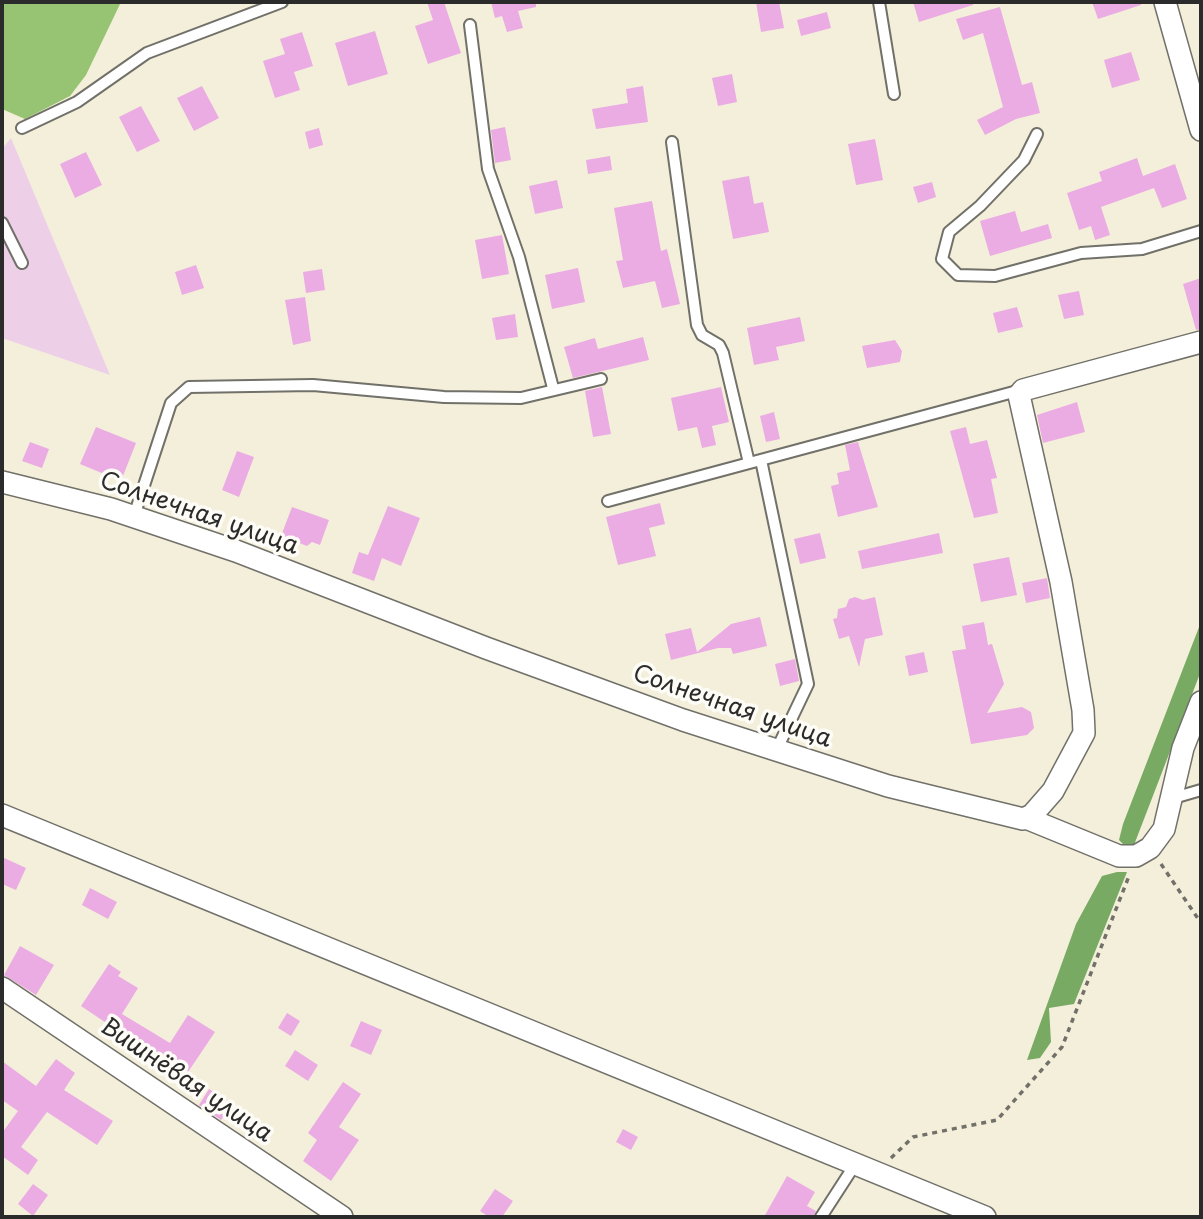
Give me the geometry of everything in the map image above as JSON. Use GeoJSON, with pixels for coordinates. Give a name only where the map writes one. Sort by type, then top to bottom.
{"type":"FeatureCollection","features":[{"type":"Feature","properties":{"kind":"street"},"geometry":{"type":"LineString","coordinates":[[1165,2],[1201,130]]}},
{"type":"Feature","properties":{"kind":"street"},"geometry":{"type":"LineString","coordinates":[[1026,818],[1032,815],[1053,791],[1084,733],[1083,710],[1061,582],[1021,392],[1201,342]]}},
{"type":"Feature","properties":{"kind":"street","name":"Солнечная улица"},"geometry":{"type":"LineString","coordinates":[[2,482],[134,516],[236,551],[596,689],[776,751],[919,795],[1026,818],[1097,850],[1119,856],[1143,852]]}},
{"type":"Feature","properties":{"kind":"street"},"geometry":{"type":"LineString","coordinates":[[1143,852],[1164,828],[1183,748],[1201,702]]}},
{"type":"Feature","properties":{"kind":"street"},"geometry":{"type":"LineString","coordinates":[[2,815],[864,1170],[985,1217]]}},
{"type":"Feature","properties":{"kind":"street","name":"Вишнёвая улица"},"geometry":{"type":"LineString","coordinates":[[2,988],[342,1217]]}},
{"type":"Feature","properties":{"kind":"lane"},"geometry":{"type":"LineString","coordinates":[[22,128],[77,102],[147,53],[282,2]]}},
{"type":"Feature","properties":{"kind":"lane"},"geometry":{"type":"LineString","coordinates":[[879,2],[894,94]]}},
{"type":"Feature","properties":{"kind":"lane"},"geometry":{"type":"LineString","coordinates":[[470,25],[488,169],[519,257],[553,388]]}},
{"type":"Feature","properties":{"kind":"lane"},"geometry":{"type":"LineString","coordinates":[[1037,134],[1024,160],[980,206],[949,232],[942,260],[958,275],[995,276],[1081,253],[1142,249],[1201,231]]}},
{"type":"Feature","properties":{"kind":"lane"},"geometry":{"type":"LineString","coordinates":[[673,142],[697,326],[702,335],[719,345],[723,353],[755,461],[808,684],[776,751]]}},
{"type":"Feature","properties":{"kind":"lane"},"geometry":{"type":"LineString","coordinates":[[2,223],[22,263]]}},
{"type":"Feature","properties":{"kind":"lane"},"geometry":{"type":"LineString","coordinates":[[134,516],[171,403],[189,387],[313,385],[474,399],[520,398],[553,388],[601,379]]}},
{"type":"Feature","properties":{"kind":"lane"},"geometry":{"type":"LineString","coordinates":[[608,501],[1021,392]]}},
{"type":"Feature","properties":{"kind":"lane"},"geometry":{"type":"LineString","coordinates":[[1170,799],[1201,790]]}},
{"type":"Feature","properties":{"kind":"lane"},"geometry":{"type":"LineString","coordinates":[[821,1217],[864,1170]]}},
{"type":"Feature","properties":{"kind":"path"},"geometry":{"type":"LineString","coordinates":[[864,1170],[913,1137],[997,1120],[1062,1047],[1143,852],[1201,923]]}},
{"type":"Feature","properties":{"kind":"shaded area"},"geometry":{"type":"Polygon","coordinates":[[[11,138],[110,375],[2,338],[2,149],[11,138]]]}},
{"type":"Feature","properties":{"kind":"green space"},"geometry":{"type":"Polygon","coordinates":[[[2,2],[121,2],[86,75],[70,96],[25,119],[2,109],[2,2]]]}},
{"type":"Feature","properties":{"kind":"green space"},"geometry":{"type":"Polygon","coordinates":[[[1201,622],[1201,671],[1134,845],[1124,845],[1119,840],[1123,824],[1201,622]]]}},
{"type":"Feature","properties":{"kind":"green space"},"geometry":{"type":"Polygon","coordinates":[[[1127,872],[1074,1004],[1049,1008],[1051,1042],[1040,1058],[1027,1060],[1076,924],[1102,876],[1127,872]]]}},
{"type":"Feature","properties":{"kind":"building"},"geometry":{"type":"Polygon","coordinates":[[[427,2],[444,2],[461,53],[428,64],[415,26],[433,20],[427,2]]]}},
{"type":"Feature","properties":{"kind":"building"},"geometry":{"type":"Polygon","coordinates":[[[491,2],[536,2],[536,7],[518,11],[523,28],[507,32],[502,16],[495,18],[491,2]]]}},
{"type":"Feature","properties":{"kind":"building"},"geometry":{"type":"Polygon","coordinates":[[[756,2],[779,2],[784,28],[761,32],[756,2]]]}},
{"type":"Feature","properties":{"kind":"building"},"geometry":{"type":"Polygon","coordinates":[[[913,2],[973,2],[973,5],[919,22],[913,2]]]}},
{"type":"Feature","properties":{"kind":"building"},"geometry":{"type":"Polygon","coordinates":[[[1092,2],[1141,2],[1141,5],[1098,19],[1092,2]]]}},
{"type":"Feature","properties":{"kind":"building"},"geometry":{"type":"Polygon","coordinates":[[[1000,7],[1022,85],[1032,82],[1040,113],[1016,119],[985,135],[977,120],[1003,107],[983,33],[963,40],[956,19],[1000,7]]]}},
{"type":"Feature","properties":{"kind":"building"},"geometry":{"type":"Polygon","coordinates":[[[827,12],[831,28],[801,36],[797,20],[827,12]]]}},
{"type":"Feature","properties":{"kind":"building"},"geometry":{"type":"Polygon","coordinates":[[[375,31],[388,74],[348,86],[335,43],[375,31]]]}},
{"type":"Feature","properties":{"kind":"building"},"geometry":{"type":"Polygon","coordinates":[[[302,32],[313,66],[294,72],[300,90],[275,98],[263,61],[285,54],[280,39],[302,32]]]}},
{"type":"Feature","properties":{"kind":"building"},"geometry":{"type":"Polygon","coordinates":[[[1131,52],[1140,80],[1112,88],[1104,60],[1131,52]]]}},
{"type":"Feature","properties":{"kind":"building"},"geometry":{"type":"Polygon","coordinates":[[[732,74],[737,102],[718,106],[712,78],[732,74]]]}},
{"type":"Feature","properties":{"kind":"building"},"geometry":{"type":"Polygon","coordinates":[[[202,86],[219,118],[194,131],[177,98],[202,86]]]}},
{"type":"Feature","properties":{"kind":"building"},"geometry":{"type":"Polygon","coordinates":[[[643,86],[648,122],[596,129],[592,109],[628,103],[626,89],[643,86]]]}},
{"type":"Feature","properties":{"kind":"building"},"geometry":{"type":"Polygon","coordinates":[[[141,106],[160,141],[137,152],[119,117],[141,106]]]}},
{"type":"Feature","properties":{"kind":"building"},"geometry":{"type":"Polygon","coordinates":[[[505,127],[511,160],[495,163],[491,130],[505,127]]]}},
{"type":"Feature","properties":{"kind":"building"},"geometry":{"type":"Polygon","coordinates":[[[319,128],[323,145],[309,149],[305,132],[319,128]]]}},
{"type":"Feature","properties":{"kind":"building"},"geometry":{"type":"Polygon","coordinates":[[[875,139],[883,180],[856,185],[848,144],[875,139]]]}},
{"type":"Feature","properties":{"kind":"building"},"geometry":{"type":"Polygon","coordinates":[[[86,152],[102,185],[75,198],[60,164],[86,152]]]}},
{"type":"Feature","properties":{"kind":"building"},"geometry":{"type":"Polygon","coordinates":[[[610,156],[612,170],[588,174],[586,160],[610,156]]]}},
{"type":"Feature","properties":{"kind":"building"},"geometry":{"type":"Polygon","coordinates":[[[1137,158],[1143,176],[1175,164],[1187,199],[1162,208],[1154,188],[1101,207],[1110,235],[1095,240],[1091,226],[1079,230],[1067,193],[1102,181],[1099,172],[1137,158]]]}},
{"type":"Feature","properties":{"kind":"building"},"geometry":{"type":"Polygon","coordinates":[[[749,176],[754,204],[763,202],[769,232],[733,239],[722,181],[749,176]]]}},
{"type":"Feature","properties":{"kind":"building"},"geometry":{"type":"Polygon","coordinates":[[[557,180],[563,208],[535,214],[529,186],[557,180]]]}},
{"type":"Feature","properties":{"kind":"building"},"geometry":{"type":"Polygon","coordinates":[[[932,182],[936,197],[918,203],[913,187],[932,182]]]}},
{"type":"Feature","properties":{"kind":"building"},"geometry":{"type":"Polygon","coordinates":[[[652,201],[661,251],[667,249],[680,304],[662,308],[655,281],[623,288],[616,261],[623,260],[614,208],[652,201]]]}},
{"type":"Feature","properties":{"kind":"building"},"geometry":{"type":"Polygon","coordinates":[[[1015,211],[1021,232],[1048,224],[1052,238],[990,256],[980,221],[1015,211]]]}},
{"type":"Feature","properties":{"kind":"building"},"geometry":{"type":"Polygon","coordinates":[[[502,235],[509,274],[482,279],[475,240],[502,235]]]}},
{"type":"Feature","properties":{"kind":"building"},"geometry":{"type":"Polygon","coordinates":[[[196,265],[204,288],[182,295],[175,272],[196,265]]]}},
{"type":"Feature","properties":{"kind":"building"},"geometry":{"type":"Polygon","coordinates":[[[578,268],[585,302],[552,309],[545,275],[578,268]]]}},
{"type":"Feature","properties":{"kind":"building"},"geometry":{"type":"Polygon","coordinates":[[[322,269],[325,290],[306,293],[303,272],[322,269]]]}},
{"type":"Feature","properties":{"kind":"building"},"geometry":{"type":"Polygon","coordinates":[[[1201,278],[1201,329],[1196,330],[1183,284],[1201,278]]]}},
{"type":"Feature","properties":{"kind":"building"},"geometry":{"type":"Polygon","coordinates":[[[1079,291],[1084,315],[1064,319],[1058,295],[1079,291]]]}},
{"type":"Feature","properties":{"kind":"building"},"geometry":{"type":"Polygon","coordinates":[[[305,297],[311,341],[293,345],[285,300],[305,297]]]}},
{"type":"Feature","properties":{"kind":"building"},"geometry":{"type":"Polygon","coordinates":[[[1017,307],[1023,327],[998,333],[993,313],[1017,307]]]}},
{"type":"Feature","properties":{"kind":"building"},"geometry":{"type":"Polygon","coordinates":[[[515,314],[518,337],[496,340],[492,318],[515,314]]]}},
{"type":"Feature","properties":{"kind":"building"},"geometry":{"type":"Polygon","coordinates":[[[800,317],[805,341],[776,347],[779,360],[754,365],[747,328],[800,317]]]}},
{"type":"Feature","properties":{"kind":"building"},"geometry":{"type":"Polygon","coordinates":[[[643,337],[649,360],[573,378],[564,347],[595,338],[598,349],[643,337]]]}},
{"type":"Feature","properties":{"kind":"building"},"geometry":{"type":"Polygon","coordinates":[[[895,340],[902,351],[900,362],[867,368],[862,346],[895,340]]]}},
{"type":"Feature","properties":{"kind":"building"},"geometry":{"type":"Polygon","coordinates":[[[602,387],[611,434],[593,437],[585,391],[602,387]]]}},
{"type":"Feature","properties":{"kind":"building"},"geometry":{"type":"Polygon","coordinates":[[[721,387],[729,422],[712,426],[716,445],[702,448],[697,427],[678,431],[671,398],[721,387]]]}},
{"type":"Feature","properties":{"kind":"building"},"geometry":{"type":"Polygon","coordinates":[[[1077,402],[1085,432],[1043,443],[1037,415],[1077,402]]]}},
{"type":"Feature","properties":{"kind":"building"},"geometry":{"type":"Polygon","coordinates":[[[774,412],[780,439],[766,442],[760,416],[774,412]]]}},
{"type":"Feature","properties":{"kind":"building"},"geometry":{"type":"Polygon","coordinates":[[[96,427],[136,443],[121,481],[80,464],[96,427]]]}},
{"type":"Feature","properties":{"kind":"building"},"geometry":{"type":"Polygon","coordinates":[[[966,427],[970,444],[987,440],[997,478],[991,479],[998,513],[974,518],[950,431],[966,427]]]}},
{"type":"Feature","properties":{"kind":"building"},"geometry":{"type":"Polygon","coordinates":[[[30,442],[49,449],[42,468],[22,461],[30,442]]]}},
{"type":"Feature","properties":{"kind":"building"},"geometry":{"type":"Polygon","coordinates":[[[858,442],[878,507],[838,517],[831,486],[839,484],[837,473],[850,470],[845,445],[858,442]]]}},
{"type":"Feature","properties":{"kind":"building"},"geometry":{"type":"Polygon","coordinates":[[[237,451],[254,457],[239,497],[222,490],[237,451]]]}},
{"type":"Feature","properties":{"kind":"building"},"geometry":{"type":"Polygon","coordinates":[[[660,503],[665,524],[649,528],[656,556],[618,565],[606,517],[660,503]]]}},
{"type":"Feature","properties":{"kind":"building"},"geometry":{"type":"Polygon","coordinates":[[[388,506],[420,518],[401,566],[382,558],[374,581],[352,573],[359,552],[368,555],[388,506]]]}},
{"type":"Feature","properties":{"kind":"building"},"geometry":{"type":"Polygon","coordinates":[[[292,507],[329,520],[320,545],[312,542],[307,546],[281,536],[292,507]]]}},
{"type":"Feature","properties":{"kind":"building"},"geometry":{"type":"Polygon","coordinates":[[[820,533],[826,558],[800,564],[794,539],[820,533]]]}},
{"type":"Feature","properties":{"kind":"building"},"geometry":{"type":"Polygon","coordinates":[[[939,533],[943,553],[862,569],[858,551],[939,533]]]}},
{"type":"Feature","properties":{"kind":"building"},"geometry":{"type":"Polygon","coordinates":[[[1009,557],[1017,595],[981,602],[973,564],[1009,557]]]}},
{"type":"Feature","properties":{"kind":"building"},"geometry":{"type":"Polygon","coordinates":[[[1047,578],[1050,598],[1026,603],[1022,583],[1047,578]]]}},
{"type":"Feature","properties":{"kind":"building"},"geometry":{"type":"Polygon","coordinates":[[[855,597],[863,600],[875,597],[883,635],[865,639],[859,667],[849,636],[839,639],[833,619],[837,618],[838,609],[846,607],[849,599],[855,597]]]}},
{"type":"Feature","properties":{"kind":"building"},"geometry":{"type":"Polygon","coordinates":[[[760,617],[767,646],[733,654],[731,648],[718,648],[671,660],[665,634],[691,628],[697,652],[731,624],[760,617]]]}},
{"type":"Feature","properties":{"kind":"building"},"geometry":{"type":"Polygon","coordinates":[[[984,622],[988,645],[992,644],[1004,684],[987,713],[1022,707],[1031,712],[1034,728],[1027,735],[971,744],[952,651],[966,649],[962,626],[984,622]]]}},
{"type":"Feature","properties":{"kind":"building"},"geometry":{"type":"Polygon","coordinates":[[[924,652],[928,672],[909,676],[905,656],[924,652]]]}},
{"type":"Feature","properties":{"kind":"building"},"geometry":{"type":"Polygon","coordinates":[[[795,659],[799,681],[780,686],[775,664],[795,659]]]}},
{"type":"Feature","properties":{"kind":"building"},"geometry":{"type":"Polygon","coordinates":[[[2,857],[26,868],[16,890],[2,884],[2,857]]]}},
{"type":"Feature","properties":{"kind":"building"},"geometry":{"type":"Polygon","coordinates":[[[90,888],[117,902],[108,919],[82,905],[90,888]]]}},
{"type":"Feature","properties":{"kind":"building"},"geometry":{"type":"Polygon","coordinates":[[[20,946],[54,965],[36,995],[4,975],[20,946]]]}},
{"type":"Feature","properties":{"kind":"building"},"geometry":{"type":"Polygon","coordinates":[[[109,964],[121,972],[118,976],[138,988],[122,1014],[170,1043],[188,1015],[215,1032],[186,1075],[145,1048],[141,1055],[126,1046],[130,1039],[81,1006],[109,964]]]}},
{"type":"Feature","properties":{"kind":"building"},"geometry":{"type":"Polygon","coordinates":[[[287,1013],[300,1021],[291,1036],[278,1028],[287,1013]]]}},
{"type":"Feature","properties":{"kind":"building"},"geometry":{"type":"Polygon","coordinates":[[[361,1021],[382,1030],[371,1055],[350,1046],[361,1021]]]}},
{"type":"Feature","properties":{"kind":"building"},"geometry":{"type":"Polygon","coordinates":[[[295,1050],[318,1065],[308,1081],[285,1066],[295,1050]]]}},
{"type":"Feature","properties":{"kind":"building"},"geometry":{"type":"Polygon","coordinates":[[[56,1059],[75,1073],[64,1090],[113,1121],[97,1145],[47,1112],[21,1147],[38,1160],[28,1175],[2,1156],[2,1133],[18,1111],[2,1100],[2,1061],[36,1086],[56,1059]]]}},
{"type":"Feature","properties":{"kind":"building"},"geometry":{"type":"Polygon","coordinates":[[[343,1082],[361,1094],[339,1127],[359,1140],[331,1181],[303,1161],[317,1140],[308,1133],[343,1082]]]}},
{"type":"Feature","properties":{"kind":"building"},"geometry":{"type":"Polygon","coordinates":[[[209,1089],[232,1104],[221,1120],[199,1105],[209,1089]]]}},
{"type":"Feature","properties":{"kind":"building"},"geometry":{"type":"Polygon","coordinates":[[[623,1129],[638,1137],[631,1150],[616,1142],[623,1129]]]}},
{"type":"Feature","properties":{"kind":"building"},"geometry":{"type":"Polygon","coordinates":[[[787,1176],[815,1192],[807,1206],[816,1211],[813,1217],[764,1217],[787,1176]]]}},
{"type":"Feature","properties":{"kind":"building"},"geometry":{"type":"Polygon","coordinates":[[[33,1184],[48,1195],[33,1216],[18,1204],[33,1184]]]}},
{"type":"Feature","properties":{"kind":"building"},"geometry":{"type":"Polygon","coordinates":[[[495,1189],[513,1201],[502,1217],[489,1217],[480,1211],[495,1189]]]}}]}
